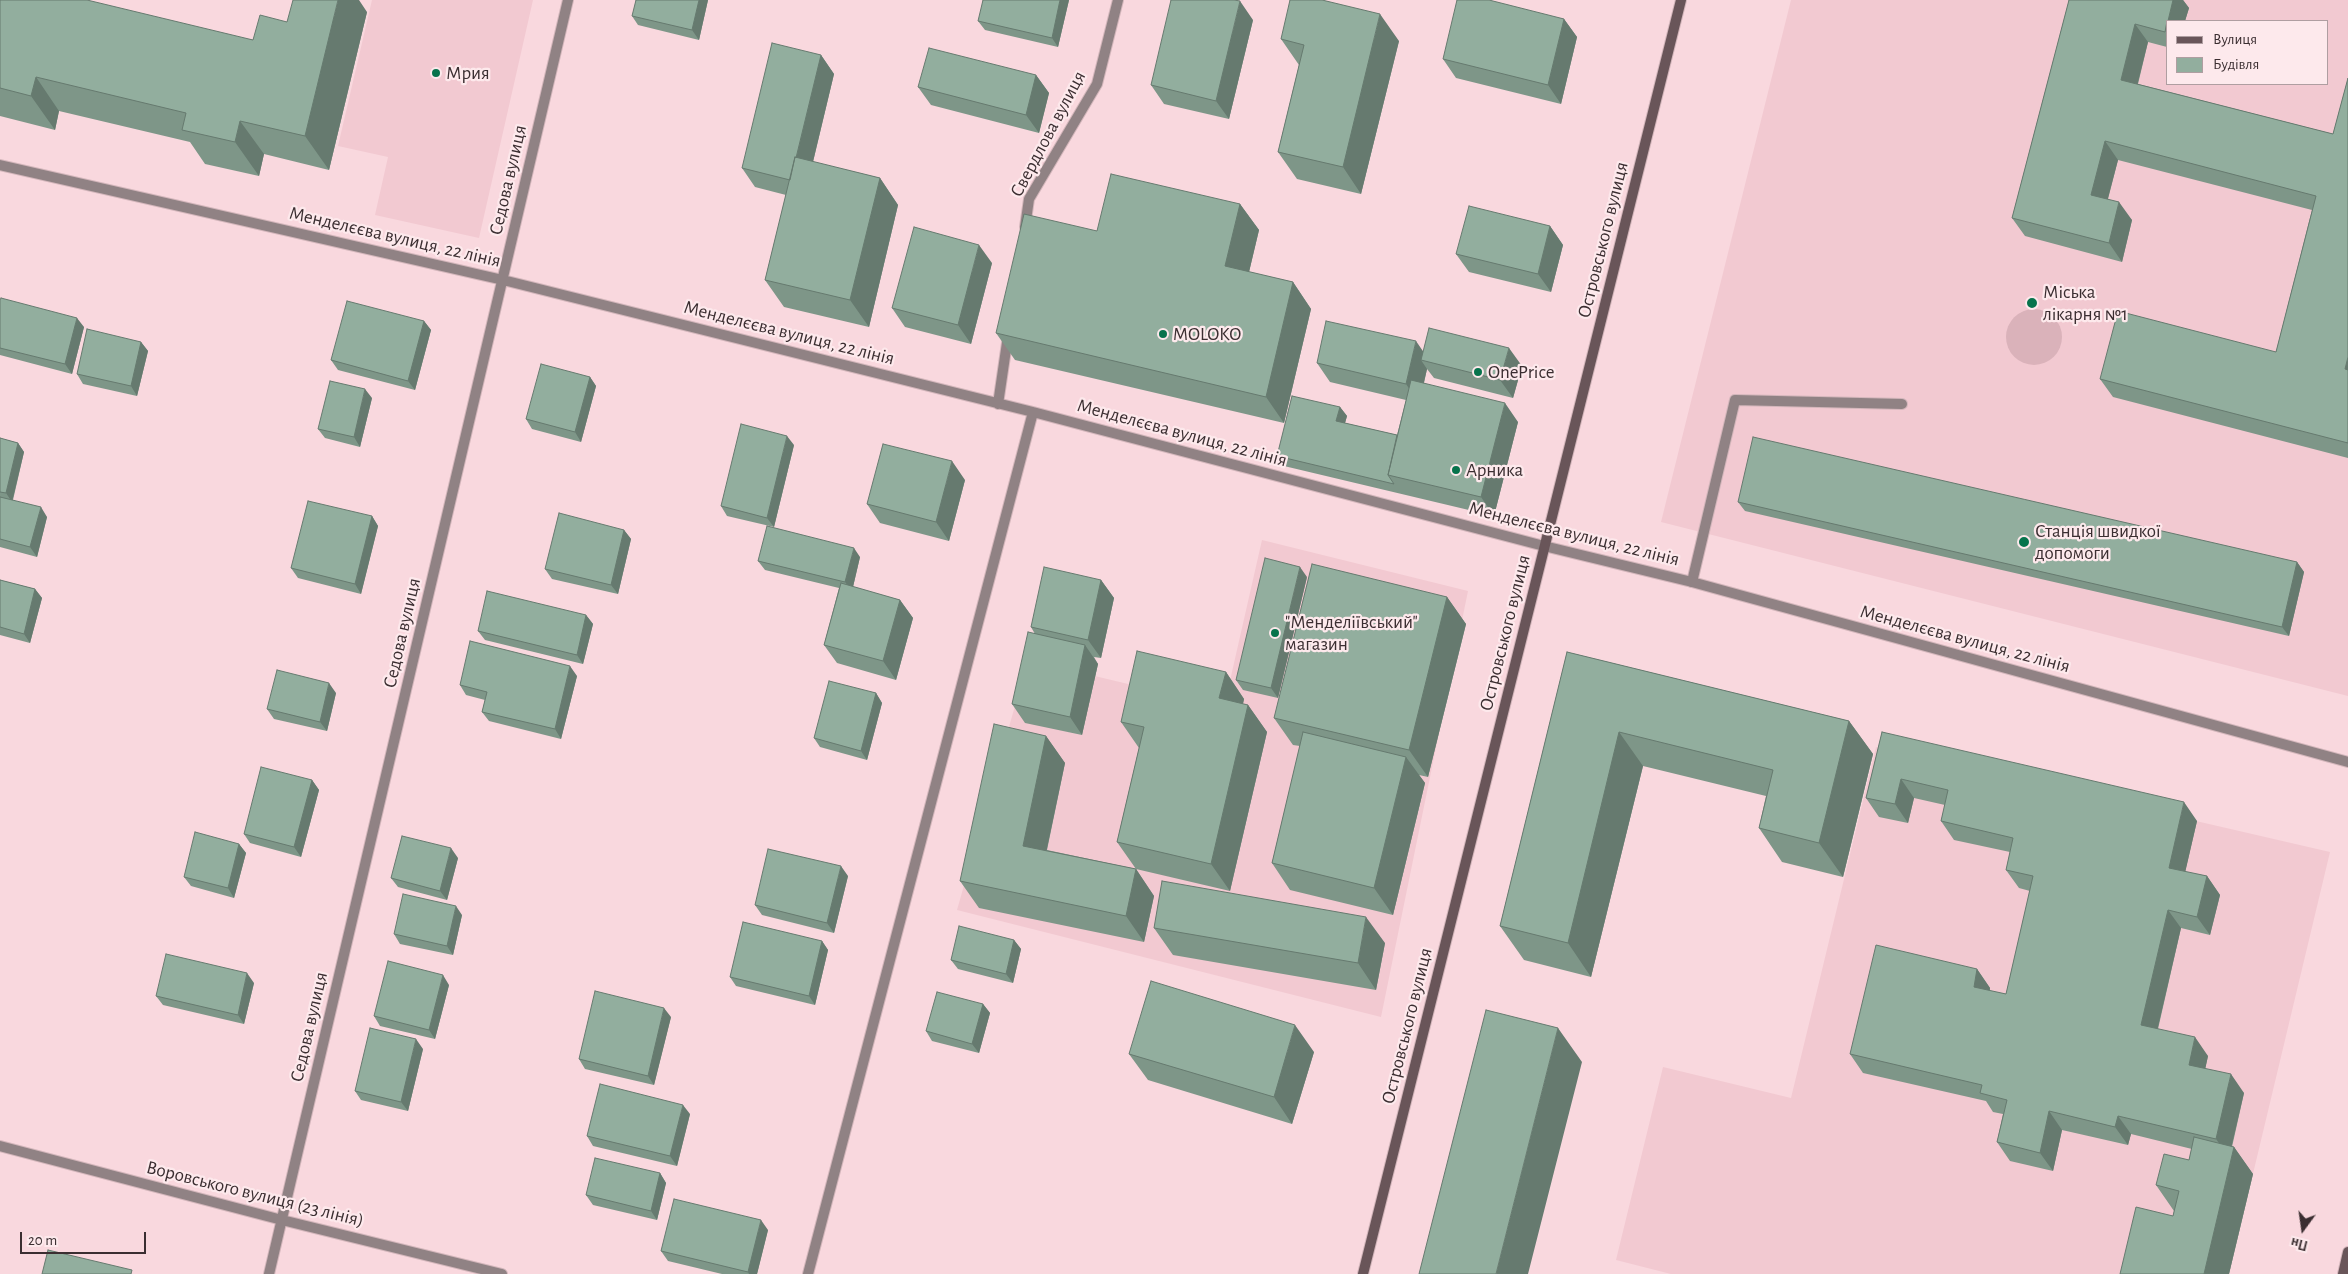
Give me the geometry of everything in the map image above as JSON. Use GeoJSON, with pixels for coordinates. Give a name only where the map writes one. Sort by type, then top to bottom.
{"type":"FeatureCollection","features":[{"type":"Feature","properties":{"kind":"street","name":"Седова вулиця"},"geometry":{"type":"LineString","coordinates":[[269,1274],[568,0]]}},
{"type":"Feature","properties":{"kind":"street","name":"Свердлова вулиця"},"geometry":{"type":"LineString","coordinates":[[1023,238],[1029,199],[1097,84],[1118,0]]}},
{"type":"Feature","properties":{"kind":"street","name":"Островського вулиця"},"geometry":{"type":"LineString","coordinates":[[1363,1274],[1681,0]]}},
{"type":"Feature","properties":{"kind":"street","name":"Менделєєва вулиця, 22 лінія"},"geometry":{"type":"LineString","coordinates":[[0,165],[502,280],[1033,412],[1544,546],[1692,582],[2348,762]]}},
{"type":"Feature","properties":{"kind":"street"},"geometry":{"type":"LineString","coordinates":[[998,404],[1010,326]]}},
{"type":"Feature","properties":{"kind":"street"},"geometry":{"type":"LineString","coordinates":[[1692,582],[1735,400],[1902,404]]}},
{"type":"Feature","properties":{"kind":"street"},"geometry":{"type":"LineString","coordinates":[[808,1274],[1033,412]]}},
{"type":"Feature","properties":{"kind":"street","name":"Воровського вулиця (23 лiнiя)"},"geometry":{"type":"LineString","coordinates":[[0,1146],[282,1220],[502,1274]]}},
{"type":"Feature","properties":{"kind":"street"},"geometry":{"type":"LineString","coordinates":[[2343,1274],[2348,1252]]}},
{"type":"Feature","properties":{"kind":"shaded area","name":"Мрия"},"geometry":{"type":"Polygon","coordinates":[[[372,0],[533,0],[479,238],[375,215],[388,157],[338,146],[372,0]]]}},
{"type":"Feature","properties":{"kind":"shaded area","name":"Міська лікарня №1"},"geometry":{"type":"Polygon","coordinates":[[[1791,0],[2348,0],[2348,696],[1661,522],[1791,0]]]}},
{"type":"Feature","properties":{"kind":"shaded area"},"geometry":{"type":"Polygon","coordinates":[[[2028,309],[2040,309],[2050,313],[2058,321],[2062,337],[2058,353],[2050,361],[2040,365],[2028,365],[2018,361],[2010,353],[2006,343],[2006,331],[2010,321],[2018,313],[2028,309]]]}},
{"type":"Feature","properties":{"kind":"shaded area"},"geometry":{"type":"Polygon","coordinates":[[[1262,540],[1468,591],[1381,1017],[957,910],[1028,660],[1224,707],[1262,540]]]}},
{"type":"Feature","properties":{"kind":"shaded area"},"geometry":{"type":"Polygon","coordinates":[[[1876,747],[2330,852],[2229,1274],[1671,1274],[1616,1260],[1663,1067],[1791,1098],[1876,747]]]}},
{"type":"Feature","properties":{"kind":"building"},"geometry":{"type":"Polygon","coordinates":[[[0,0],[87,0],[253,40],[260,15],[287,22],[293,0],[338,0],[305,136],[240,121],[235,142],[182,130],[186,113],[36,77],[31,96],[0,88],[0,0]]]}},
{"type":"Feature","properties":{"kind":"building"},"geometry":{"type":"Polygon","coordinates":[[[636,0],[699,0],[692,30],[632,16],[636,0]]]}},
{"type":"Feature","properties":{"kind":"building"},"geometry":{"type":"Polygon","coordinates":[[[983,0],[1060,0],[1052,38],[978,21],[983,0]]]}},
{"type":"Feature","properties":{"kind":"building"},"geometry":{"type":"Polygon","coordinates":[[[1171,0],[1240,1],[1216,101],[1151,85],[1171,0]]]}},
{"type":"Feature","properties":{"kind":"building"},"geometry":{"type":"Polygon","coordinates":[[[1290,0],[1322,0],[1380,14],[1343,167],[1278,152],[1304,45],[1281,39],[1290,0]]]}},
{"type":"Feature","properties":{"kind":"building"},"geometry":{"type":"Polygon","coordinates":[[[1457,0],[1489,0],[1564,19],[1548,85],[1443,59],[1457,0]]]}},
{"type":"Feature","properties":{"kind":"building"},"geometry":{"type":"Polygon","coordinates":[[[2069,0],[2173,0],[2168,20],[2166,20],[2165,32],[2135,24],[2121,80],[2333,134],[2348,78],[2348,357],[2345,369],[2348,370],[2348,443],[2100,379],[2118,311],[2276,352],[2316,196],[2105,141],[2091,195],[2119,202],[2109,243],[2012,218],[2069,0]]]}},
{"type":"Feature","properties":{"kind":"building"},"geometry":{"type":"Polygon","coordinates":[[[772,43],[821,55],[790,180],[742,168],[772,43]]]}},
{"type":"Feature","properties":{"kind":"building"},"geometry":{"type":"Polygon","coordinates":[[[929,48],[1036,75],[1026,115],[918,87],[929,48]]]}},
{"type":"Feature","properties":{"kind":"building"},"geometry":{"type":"Polygon","coordinates":[[[795,157],[880,178],[850,300],[765,280],[795,157]]]}},
{"type":"Feature","properties":{"kind":"building","name":"MOLOKO"},"geometry":{"type":"Polygon","coordinates":[[[1111,174],[1240,204],[1225,266],[1293,282],[1266,397],[996,333],[1024,214],[1097,231],[1111,174]]]}},
{"type":"Feature","properties":{"kind":"building"},"geometry":{"type":"Polygon","coordinates":[[[1469,206],[1550,226],[1538,274],[1456,254],[1469,206]]]}},
{"type":"Feature","properties":{"kind":"building"},"geometry":{"type":"Polygon","coordinates":[[[914,227],[979,245],[958,325],[892,308],[914,227]]]}},
{"type":"Feature","properties":{"kind":"building"},"geometry":{"type":"Polygon","coordinates":[[[1,298],[77,318],[65,364],[0,348],[1,298]]]}},
{"type":"Feature","properties":{"kind":"building"},"geometry":{"type":"Polygon","coordinates":[[[347,301],[424,321],[408,381],[331,360],[347,301]]]}},
{"type":"Feature","properties":{"kind":"building"},"geometry":{"type":"Polygon","coordinates":[[[1326,321],[1416,341],[1406,384],[1317,363],[1326,321]]]}},
{"type":"Feature","properties":{"kind":"building"},"geometry":{"type":"Polygon","coordinates":[[[1429,328],[1509,348],[1500,380],[1421,360],[1429,328]]]}},
{"type":"Feature","properties":{"kind":"building"},"geometry":{"type":"Polygon","coordinates":[[[87,329],[141,342],[131,386],[77,374],[87,329]]]}},
{"type":"Feature","properties":{"kind":"building"},"geometry":{"type":"Polygon","coordinates":[[[541,364],[590,377],[575,432],[526,419],[541,364]]]}},
{"type":"Feature","properties":{"kind":"building","name":"Арника"},"geometry":{"type":"Polygon","coordinates":[[[1411,380],[1505,403],[1481,497],[1388,475],[1411,380]]]}},
{"type":"Feature","properties":{"kind":"building"},"geometry":{"type":"Polygon","coordinates":[[[330,381],[365,389],[354,437],[318,429],[330,381]]]}},
{"type":"Feature","properties":{"kind":"building"},"geometry":{"type":"Polygon","coordinates":[[[1292,396],[1340,407],[1336,421],[1397,435],[1388,475],[1394,484],[1277,456],[1292,396]]]}},
{"type":"Feature","properties":{"kind":"building"},"geometry":{"type":"Polygon","coordinates":[[[741,424],[787,436],[767,518],[721,506],[741,424]]]}},
{"type":"Feature","properties":{"kind":"building","name":"Станція швидкої допомоги"},"geometry":{"type":"Polygon","coordinates":[[[1753,437],[2297,562],[2282,627],[1738,502],[1753,437]]]}},
{"type":"Feature","properties":{"kind":"building"},"geometry":{"type":"Polygon","coordinates":[[[0,438],[18,443],[6,493],[0,492],[0,438]]]}},
{"type":"Feature","properties":{"kind":"building"},"geometry":{"type":"Polygon","coordinates":[[[883,444],[952,461],[936,522],[867,504],[883,444]]]}},
{"type":"Feature","properties":{"kind":"building"},"geometry":{"type":"Polygon","coordinates":[[[0,497],[41,507],[30,547],[0,539],[0,497]]]}},
{"type":"Feature","properties":{"kind":"building"},"geometry":{"type":"Polygon","coordinates":[[[308,501],[372,516],[355,584],[291,568],[308,501]]]}},
{"type":"Feature","properties":{"kind":"building"},"geometry":{"type":"Polygon","coordinates":[[[559,513],[624,530],[611,585],[545,569],[559,513]]]}},
{"type":"Feature","properties":{"kind":"building"},"geometry":{"type":"Polygon","coordinates":[[[767,526],[854,548],[845,582],[758,561],[767,526]]]}},
{"type":"Feature","properties":{"kind":"building","name":"\"Менделіївський\" магазин"},"geometry":{"type":"Polygon","coordinates":[[[1265,558],[1300,567],[1271,688],[1236,680],[1265,558]]]}},
{"type":"Feature","properties":{"kind":"building"},"geometry":{"type":"Polygon","coordinates":[[[1312,564],[1447,597],[1409,750],[1274,718],[1312,564]]]}},
{"type":"Feature","properties":{"kind":"building"},"geometry":{"type":"Polygon","coordinates":[[[1044,567],[1101,580],[1088,640],[1031,627],[1044,567]]]}},
{"type":"Feature","properties":{"kind":"building"},"geometry":{"type":"Polygon","coordinates":[[[0,580],[35,589],[24,634],[0,627],[0,580]]]}},
{"type":"Feature","properties":{"kind":"building"},"geometry":{"type":"Polygon","coordinates":[[[841,583],[900,600],[883,661],[824,645],[841,583]]]}},
{"type":"Feature","properties":{"kind":"building"},"geometry":{"type":"Polygon","coordinates":[[[487,591],[586,615],[577,655],[478,631],[487,591]]]}},
{"type":"Feature","properties":{"kind":"building"},"geometry":{"type":"Polygon","coordinates":[[[1028,632],[1085,645],[1070,717],[1012,704],[1028,632]]]}},
{"type":"Feature","properties":{"kind":"building"},"geometry":{"type":"Polygon","coordinates":[[[470,641],[570,666],[555,729],[482,712],[487,692],[460,685],[470,641]]]}},
{"type":"Feature","properties":{"kind":"building"},"geometry":{"type":"Polygon","coordinates":[[[1137,651],[1226,672],[1219,698],[1248,705],[1211,864],[1117,842],[1144,727],[1121,722],[1137,651]]]}},
{"type":"Feature","properties":{"kind":"building"},"geometry":{"type":"Polygon","coordinates":[[[1567,652],[1849,721],[1819,843],[1759,828],[1773,770],[1619,732],[1568,943],[1500,926],[1567,652]]]}},
{"type":"Feature","properties":{"kind":"building"},"geometry":{"type":"Polygon","coordinates":[[[277,670],[329,683],[320,722],[267,709],[277,670]]]}},
{"type":"Feature","properties":{"kind":"building"},"geometry":{"type":"Polygon","coordinates":[[[829,681],[876,693],[861,751],[814,738],[829,681]]]}},
{"type":"Feature","properties":{"kind":"building"},"geometry":{"type":"Polygon","coordinates":[[[994,724],[1046,736],[1023,846],[1136,869],[1126,916],[960,881],[994,724]]]}},
{"type":"Feature","properties":{"kind":"building"},"geometry":{"type":"Polygon","coordinates":[[[1303,732],[1406,757],[1374,888],[1272,863],[1303,732]]]}},
{"type":"Feature","properties":{"kind":"building"},"geometry":{"type":"Polygon","coordinates":[[[1882,732],[2184,802],[2169,868],[2207,876],[2197,917],[2168,910],[2141,1025],[2195,1037],[2189,1065],[2231,1074],[2216,1139],[2118,1116],[2115,1127],[2049,1111],[2040,1153],[1997,1142],[2007,1100],[1980,1093],[1982,1085],[1850,1054],[1876,945],[1977,969],[1974,987],[2006,994],[2033,876],[2006,870],[2013,838],[1941,821],[1948,790],[1901,779],[1895,804],[1866,798],[1882,732]]]}},
{"type":"Feature","properties":{"kind":"building"},"geometry":{"type":"Polygon","coordinates":[[[261,767],[312,780],[294,847],[244,834],[261,767]]]}},
{"type":"Feature","properties":{"kind":"building"},"geometry":{"type":"Polygon","coordinates":[[[195,832],[239,844],[228,888],[184,877],[195,832]]]}},
{"type":"Feature","properties":{"kind":"building"},"geometry":{"type":"Polygon","coordinates":[[[402,836],[451,848],[440,891],[391,878],[402,836]]]}},
{"type":"Feature","properties":{"kind":"building"},"geometry":{"type":"Polygon","coordinates":[[[768,849],[841,866],[827,923],[755,905],[768,849]]]}},
{"type":"Feature","properties":{"kind":"building"},"geometry":{"type":"Polygon","coordinates":[[[1162,881],[1366,917],[1358,963],[1154,928],[1162,881]]]}},
{"type":"Feature","properties":{"kind":"building"},"geometry":{"type":"Polygon","coordinates":[[[403,894],[456,906],[447,946],[394,934],[403,894]]]}},
{"type":"Feature","properties":{"kind":"building"},"geometry":{"type":"Polygon","coordinates":[[[743,922],[822,941],[809,996],[730,977],[743,922]]]}},
{"type":"Feature","properties":{"kind":"building"},"geometry":{"type":"Polygon","coordinates":[[[959,926],[1014,940],[1006,974],[951,960],[959,926]]]}},
{"type":"Feature","properties":{"kind":"building"},"geometry":{"type":"Polygon","coordinates":[[[166,954],[247,973],[238,1015],[156,996],[166,954]]]}},
{"type":"Feature","properties":{"kind":"building"},"geometry":{"type":"Polygon","coordinates":[[[388,961],[443,975],[429,1030],[374,1016],[388,961]]]}},
{"type":"Feature","properties":{"kind":"building"},"geometry":{"type":"Polygon","coordinates":[[[1151,981],[1295,1025],[1274,1097],[1129,1054],[1151,981]]]}},
{"type":"Feature","properties":{"kind":"building"},"geometry":{"type":"Polygon","coordinates":[[[595,991],[664,1008],[648,1076],[579,1059],[595,991]]]}},
{"type":"Feature","properties":{"kind":"building"},"geometry":{"type":"Polygon","coordinates":[[[937,992],[983,1004],[972,1044],[926,1031],[937,992]]]}},
{"type":"Feature","properties":{"kind":"building"},"geometry":{"type":"Polygon","coordinates":[[[1486,1010],[1558,1028],[1496,1274],[1419,1274],[1486,1010]]]}},
{"type":"Feature","properties":{"kind":"building"},"geometry":{"type":"Polygon","coordinates":[[[370,1028],[416,1039],[401,1102],[355,1091],[370,1028]]]}},
{"type":"Feature","properties":{"kind":"building"},"geometry":{"type":"Polygon","coordinates":[[[600,1084],[683,1105],[670,1156],[587,1136],[600,1084]]]}},
{"type":"Feature","properties":{"kind":"building"},"geometry":{"type":"Polygon","coordinates":[[[2194,1137],[2234,1147],[2204,1274],[2120,1274],[2136,1207],[2173,1216],[2179,1191],[2156,1185],[2164,1154],[2189,1160],[2194,1137]]]}},
{"type":"Feature","properties":{"kind":"building"},"geometry":{"type":"Polygon","coordinates":[[[595,1158],[660,1173],[651,1211],[586,1195],[595,1158]]]}},
{"type":"Feature","properties":{"kind":"building"},"geometry":{"type":"Polygon","coordinates":[[[674,1199],[761,1220],[748,1272],[661,1251],[674,1199]]]}},
{"type":"Feature","properties":{"kind":"building"},"geometry":{"type":"Polygon","coordinates":[[[48,1250],[132,1270],[131,1274],[42,1274],[48,1250]]]}},
{"type":"Feature","properties":{"kind":"place","name":"Мрия"},"geometry":{"type":"Point","coordinates":[436,73]}},
{"type":"Feature","properties":{"kind":"place","name":"Міська лікарня №1"},"geometry":{"type":"Point","coordinates":[2032,303]}},
{"type":"Feature","properties":{"kind":"place","name":"MOLOKO"},"geometry":{"type":"Point","coordinates":[1163,334]}},
{"type":"Feature","properties":{"kind":"place","name":"OnePrice"},"geometry":{"type":"Point","coordinates":[1478,372]}},
{"type":"Feature","properties":{"kind":"place","name":"Арника"},"geometry":{"type":"Point","coordinates":[1456,470]}},
{"type":"Feature","properties":{"kind":"place","name":"Станція швидкої допомоги"},"geometry":{"type":"Point","coordinates":[2024,542]}},
{"type":"Feature","properties":{"kind":"place","name":"\"Менделіївський\" магазин"},"geometry":{"type":"Point","coordinates":[1275,633]}}]}
